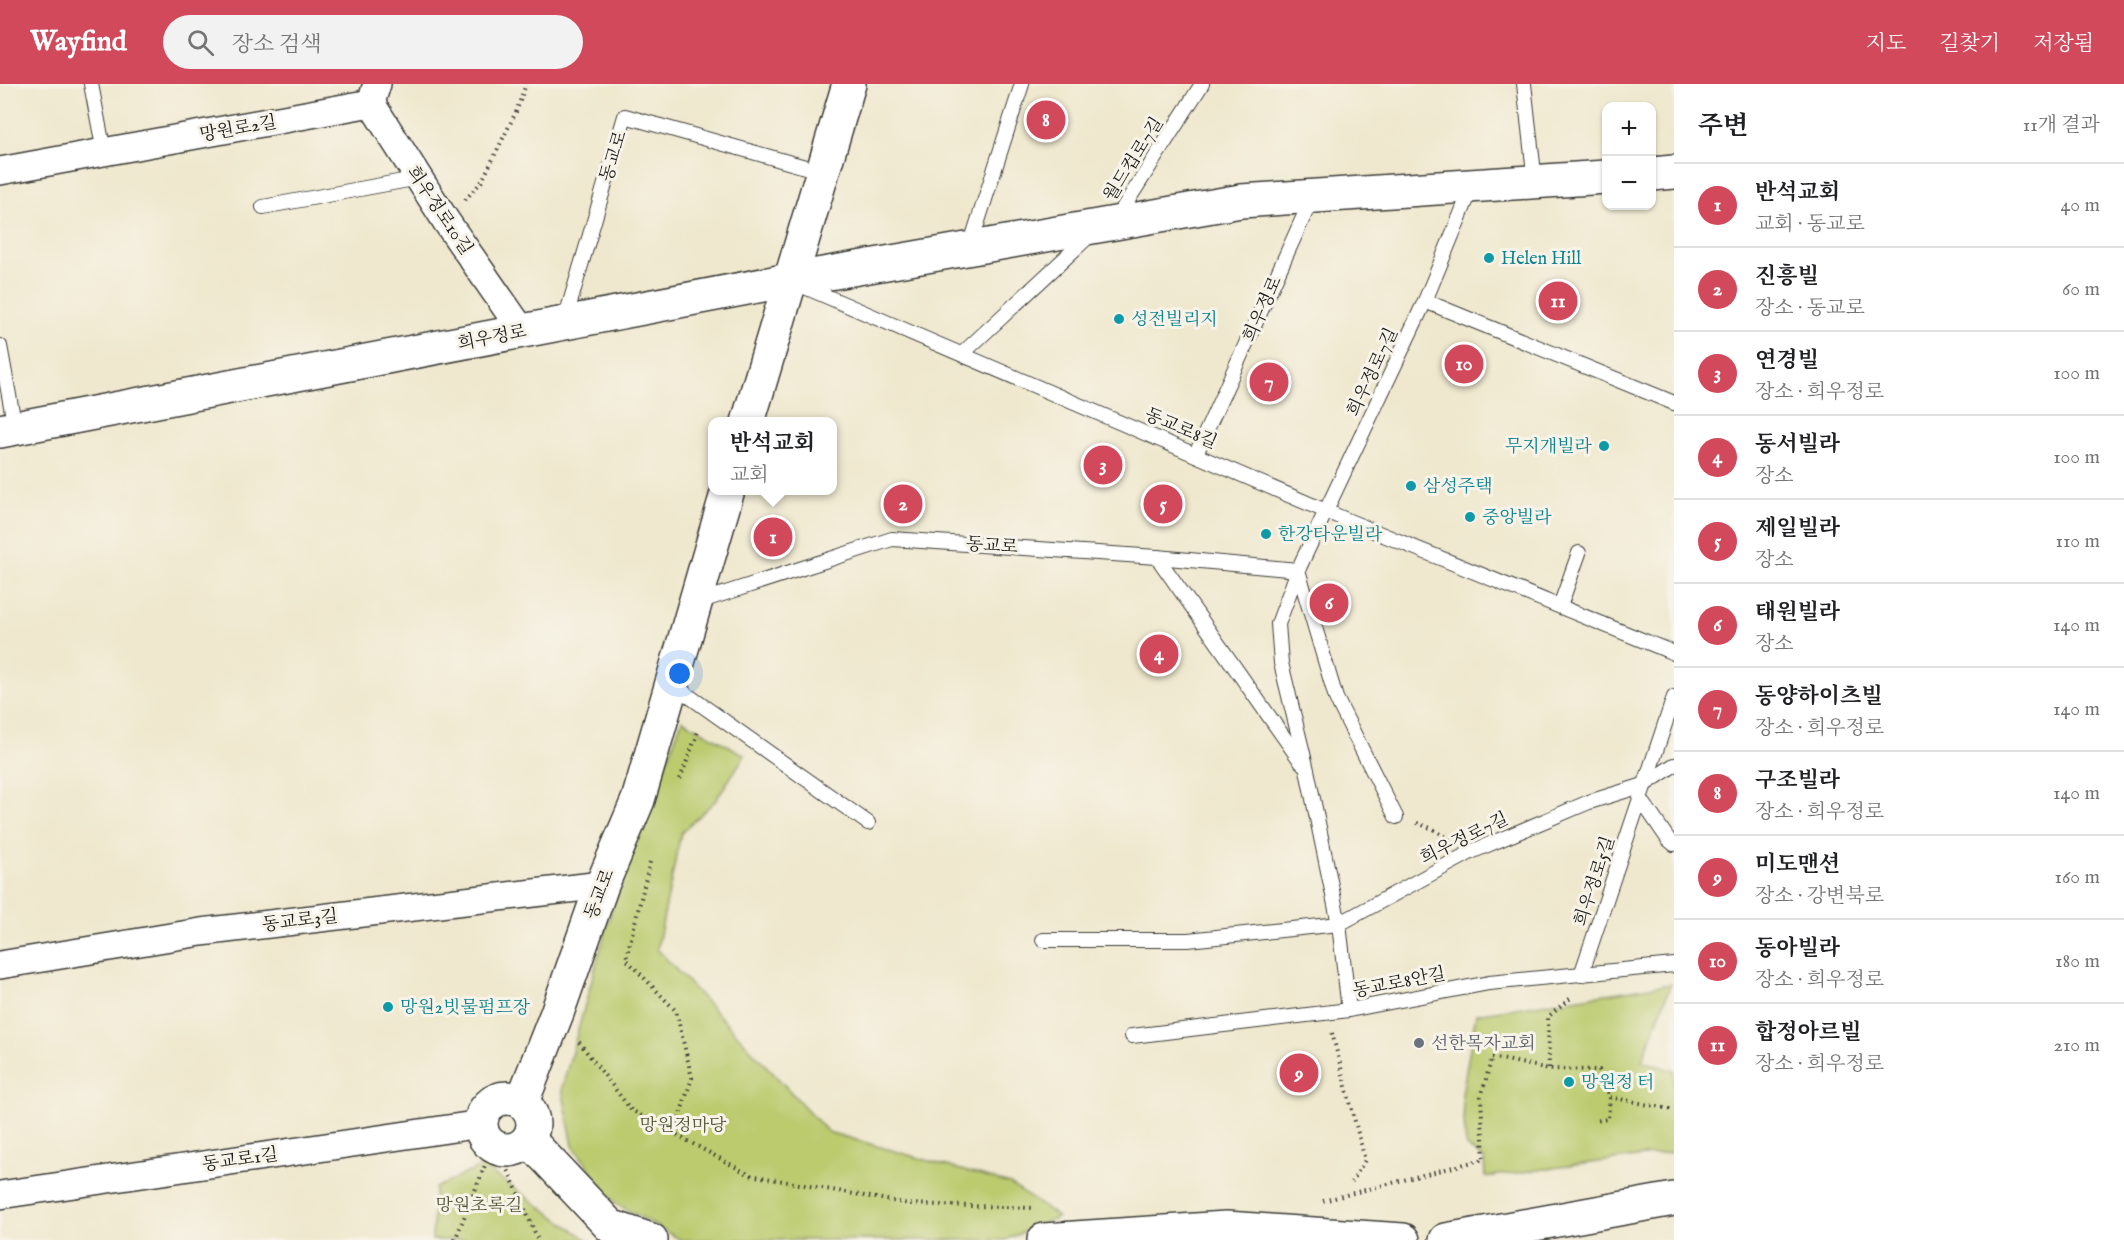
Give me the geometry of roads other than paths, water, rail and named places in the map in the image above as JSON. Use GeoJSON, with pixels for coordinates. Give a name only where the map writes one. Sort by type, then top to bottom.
{"type":"FeatureCollection","features":[{"type":"Feature","properties":{"kind":"main road"},"geometry":{"type":"LineString","coordinates":[[749,417],[849,84]]}},
{"type":"Feature","properties":{"kind":"main road"},"geometry":{"type":"LineString","coordinates":[[1656,174],[1674,172]]}},
{"type":"Feature","properties":{"kind":"main road","name":"희우정로"},"geometry":{"type":"LineString","coordinates":[[8,430],[789,280],[1242,201],[1602,177]]}},
{"type":"Feature","properties":{"kind":"main road","name":"동교로"},"geometry":{"type":"LineString","coordinates":[[522,1102],[557,1013],[602,885],[638,800],[727,495]]}},
{"type":"Feature","properties":{"kind":"main road"},"geometry":{"type":"LineString","coordinates":[[500,1140],[533,1133],[533,1115],[522,1102],[506,1098],[491,1103],[485,1109],[500,1140],[610,1226],[651,1240]]}},
{"type":"Feature","properties":{"kind":"main road"},"geometry":{"type":"LineString","coordinates":[[1446,1240],[1674,1199]]}},
{"type":"Feature","properties":{"kind":"main road"},"geometry":{"type":"LineString","coordinates":[[1043,1224],[1226,1228],[1403,1240]]}},
{"type":"Feature","properties":{"kind":"street","name":"망원로2길"},"geometry":{"type":"LineString","coordinates":[[0,171],[104,152],[374,94]]}},
{"type":"Feature","properties":{"kind":"street","name":"희우정로10길"},"geometry":{"type":"LineString","coordinates":[[374,94],[419,178],[523,332]]}},
{"type":"Feature","properties":{"kind":"street","name":"동교로3길"},"geometry":{"type":"LineString","coordinates":[[0,965],[201,932],[602,885]]}},
{"type":"Feature","properties":{"kind":"street","name":"동교로1길"},"geometry":{"type":"LineString","coordinates":[[0,1195],[500,1140]]}},
{"type":"Feature","properties":{"kind":"lane"},"geometry":{"type":"LineString","coordinates":[[91,84],[104,152]]}},
{"type":"Feature","properties":{"kind":"lane"},"geometry":{"type":"LineString","coordinates":[[970,249],[1022,84]]}},
{"type":"Feature","properties":{"kind":"lane","name":"월드컵로7길"},"geometry":{"type":"LineString","coordinates":[[1107,224],[1202,84]]}},
{"type":"Feature","properties":{"kind":"lane"},"geometry":{"type":"LineString","coordinates":[[1524,84],[1535,182]]}},
{"type":"Feature","properties":{"kind":"lane","name":"동교로"},"geometry":{"type":"LineString","coordinates":[[563,324],[625,116],[823,172]]}},
{"type":"Feature","properties":{"kind":"lane"},"geometry":{"type":"LineString","coordinates":[[263,207],[419,178]]}},
{"type":"Feature","properties":{"kind":"lane","name":"희우정로7길"},"geometry":{"type":"LineString","coordinates":[[1349,1010],[1339,924],[1307,770],[1281,663],[1278,624],[1298,570],[1425,301],[1472,186]]}},
{"type":"Feature","properties":{"kind":"lane","name":"희우정로"},"geometry":{"type":"LineString","coordinates":[[1197,454],[1313,196]]}},
{"type":"Feature","properties":{"kind":"lane"},"geometry":{"type":"LineString","coordinates":[[962,354],[1107,224]]}},
{"type":"Feature","properties":{"kind":"lane","name":"동교로8길"},"geometry":{"type":"LineString","coordinates":[[789,280],[1349,521],[1674,653]]}},
{"type":"Feature","properties":{"kind":"lane"},"geometry":{"type":"LineString","coordinates":[[1425,301],[1674,403]]}},
{"type":"Feature","properties":{"kind":"lane","name":"희우정로"},"geometry":{"type":"LineString","coordinates":[[0,346],[8,430]]}},
{"type":"Feature","properties":{"kind":"lane","name":"동교로"},"geometry":{"type":"LineString","coordinates":[[696,602],[892,539],[1157,556],[1298,570]]}},
{"type":"Feature","properties":{"kind":"lane"},"geometry":{"type":"LineString","coordinates":[[1560,606],[1579,553]]}},
{"type":"Feature","properties":{"kind":"lane","name":"희우정로7길"},"geometry":{"type":"LineString","coordinates":[[1157,556],[1307,770]]}},
{"type":"Feature","properties":{"kind":"lane"},"geometry":{"type":"LineString","coordinates":[[1298,570],[1336,698],[1396,817]]}},
{"type":"Feature","properties":{"kind":"lane"},"geometry":{"type":"LineString","coordinates":[[672,684],[868,823]]}},
{"type":"Feature","properties":{"kind":"lane","name":"희우정로5길"},"geometry":{"type":"LineString","coordinates":[[1581,975],[1674,697]]}},
{"type":"Feature","properties":{"kind":"lane"},"geometry":{"type":"LineString","coordinates":[[1674,765],[1642,791],[1668,839],[1674,844]]}},
{"type":"Feature","properties":{"kind":"lane","name":"희우정로7길"},"geometry":{"type":"LineString","coordinates":[[1339,924],[1472,852],[1589,802],[1642,791]]}},
{"type":"Feature","properties":{"kind":"lane"},"geometry":{"type":"LineString","coordinates":[[1043,940],[1188,940],[1339,924]]}},
{"type":"Feature","properties":{"kind":"lane","name":"동교로8안길"},"geometry":{"type":"LineString","coordinates":[[1132,1036],[1349,1010],[1489,983],[1674,965]]}},
{"type":"Feature","properties":{"kind":"place","name":"구조빌라"},"geometry":{"type":"Point","coordinates":[1046,120]}},
{"type":"Feature","properties":{"kind":"place","name":"Helen Hill"},"geometry":{"type":"Point","coordinates":[1489,258]}},
{"type":"Feature","properties":{"kind":"place","name":"합정아르빌"},"geometry":{"type":"Point","coordinates":[1558,301]}},
{"type":"Feature","properties":{"kind":"place","name":"성전빌리지"},"geometry":{"type":"Point","coordinates":[1119,319]}},
{"type":"Feature","properties":{"kind":"place","name":"동아빌라"},"geometry":{"type":"Point","coordinates":[1464,364]}},
{"type":"Feature","properties":{"kind":"place","name":"동양하이츠빌"},"geometry":{"type":"Point","coordinates":[1269,382]}},
{"type":"Feature","properties":{"kind":"place","name":"무지개빌라"},"geometry":{"type":"Point","coordinates":[1604,446]}},
{"type":"Feature","properties":{"kind":"place","name":"연경빌"},"geometry":{"type":"Point","coordinates":[1103,465]}},
{"type":"Feature","properties":{"kind":"place","name":"삼성주택"},"geometry":{"type":"Point","coordinates":[1411,486]}},
{"type":"Feature","properties":{"kind":"place","name":"진흥빌"},"geometry":{"type":"Point","coordinates":[903,504]}},
{"type":"Feature","properties":{"kind":"place","name":"제일빌라"},"geometry":{"type":"Point","coordinates":[1163,504]}},
{"type":"Feature","properties":{"kind":"place","name":"중앙빌라"},"geometry":{"type":"Point","coordinates":[1470,517]}},
{"type":"Feature","properties":{"kind":"place","name":"한강타운빌라"},"geometry":{"type":"Point","coordinates":[1266,534]}},
{"type":"Feature","properties":{"kind":"place","name":"반석교회"},"geometry":{"type":"Point","coordinates":[773,537]}},
{"type":"Feature","properties":{"kind":"place","name":"태원빌라"},"geometry":{"type":"Point","coordinates":[1329,603]}},
{"type":"Feature","properties":{"kind":"place","name":"동서빌라"},"geometry":{"type":"Point","coordinates":[1159,654]}},
{"type":"Feature","properties":{"kind":"place","name":"망원2빗물펌프장"},"geometry":{"type":"Point","coordinates":[388,1007]}},
{"type":"Feature","properties":{"kind":"place","name":"선한목자교회"},"geometry":{"type":"Point","coordinates":[1419,1043]}},
{"type":"Feature","properties":{"kind":"place","name":"미도맨션"},"geometry":{"type":"Point","coordinates":[1299,1073]}},
{"type":"Feature","properties":{"kind":"place","name":"망원정 터"},"geometry":{"type":"Point","coordinates":[1569,1082]}},
{"type":"Feature","properties":{"kind":"park label","name":"망원정마당"},"geometry":{"type":"Point","coordinates":[683,1125]}},
{"type":"Feature","properties":{"kind":"park label","name":"망원초록길"},"geometry":{"type":"Point","coordinates":[479,1205]}}]}
